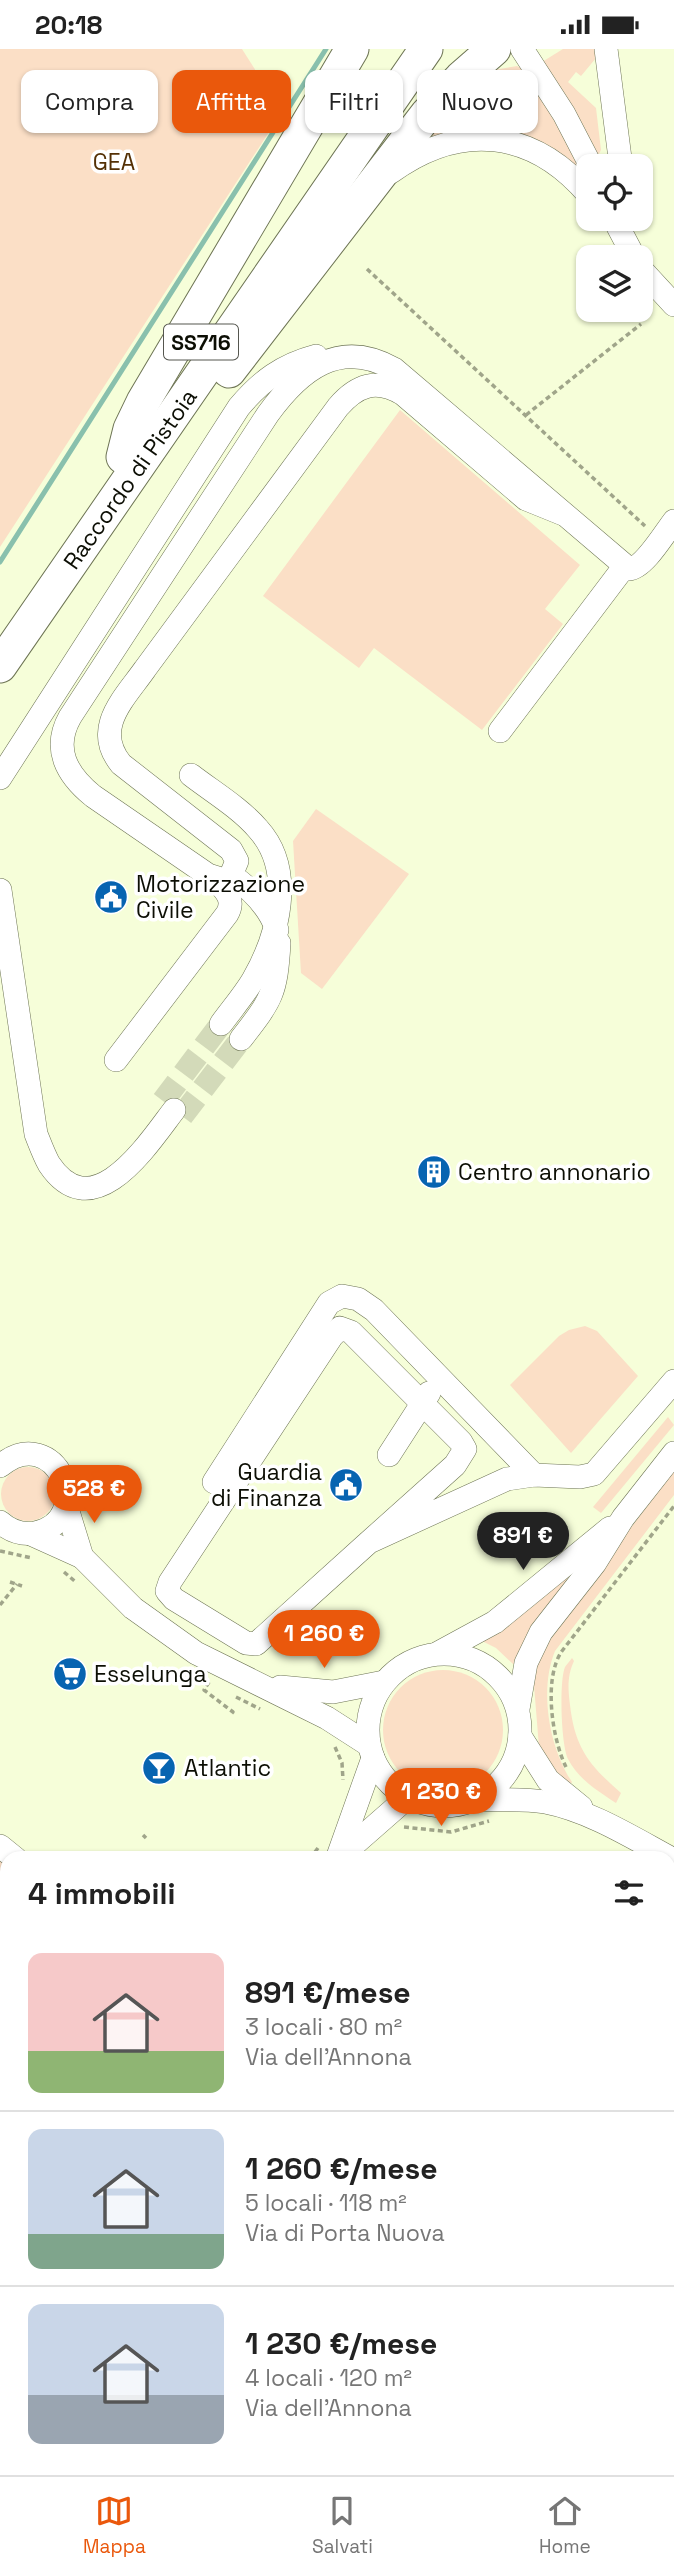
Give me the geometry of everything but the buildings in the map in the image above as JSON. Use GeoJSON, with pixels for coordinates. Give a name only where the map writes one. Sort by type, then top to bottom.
{"type":"FeatureCollection","features":[{"type":"Feature","properties":{"kind":"highway"},"geometry":{"type":"LineString","coordinates":[[131,462],[130,429],[143,402],[352,49]]}},
{"type":"Feature","properties":{"kind":"highway","name":"Raccordo di Pistoia"},"geometry":{"type":"LineString","coordinates":[[0,666],[13,632],[416,51]]}},
{"type":"Feature","properties":{"kind":"highway"},"geometry":{"type":"LineString","coordinates":[[131,462],[214,389],[427,114],[485,57]]}},
{"type":"Feature","properties":{"kind":"highway"},"geometry":{"type":"LineString","coordinates":[[0,689],[17,661],[13,632]]}},
{"type":"Feature","properties":{"kind":"street"},"geometry":{"type":"LineString","coordinates":[[606,49],[619,154]]}},
{"type":"Feature","properties":{"kind":"street"},"geometry":{"type":"LineString","coordinates":[[485,57],[530,51],[585,154]]}},
{"type":"Feature","properties":{"kind":"street"},"geometry":{"type":"LineString","coordinates":[[372,187],[398,166],[425,150],[451,142],[489,139],[514,144],[542,155],[576,182]]}},
{"type":"Feature","properties":{"kind":"street"},"geometry":{"type":"LineString","coordinates":[[653,280],[674,305]]}},
{"type":"Feature","properties":{"kind":"street"},"geometry":{"type":"LineString","coordinates":[[0,778],[239,407],[266,378],[281,368],[322,355],[365,357],[394,369],[597,544],[631,570],[639,566],[674,521]]}},
{"type":"Feature","properties":{"kind":"street"},"geometry":{"type":"LineString","coordinates":[[278,935],[267,908],[248,887],[223,876],[79,784],[64,761],[61,746],[63,731],[106,662],[279,399],[290,385],[312,367],[346,356]]}},
{"type":"Feature","properties":{"kind":"street"},"geometry":{"type":"LineString","coordinates":[[223,876],[237,861],[231,850],[121,764],[110,745],[110,723],[145,669],[346,398],[367,385],[393,388],[526,499],[563,515]]}},
{"type":"Feature","properties":{"kind":"street"},"geometry":{"type":"LineString","coordinates":[[500,731],[624,566]]}},
{"type":"Feature","properties":{"kind":"street"},"geometry":{"type":"LineString","coordinates":[[191,775],[250,821],[267,841],[279,877],[278,935],[273,968],[231,1032]]}},
{"type":"Feature","properties":{"kind":"street"},"geometry":{"type":"LineString","coordinates":[[116,1060],[228,914],[230,898],[223,876]]}},
{"type":"Feature","properties":{"kind":"street"},"geometry":{"type":"LineString","coordinates":[[0,890],[36,1134],[49,1163],[59,1175],[80,1187],[173,1109]]}},
{"type":"Feature","properties":{"kind":"street"},"geometry":{"type":"LineString","coordinates":[[214,1482],[329,1303],[337,1297],[351,1297],[369,1306],[534,1475]]}},
{"type":"Feature","properties":{"kind":"street"},"geometry":{"type":"LineString","coordinates":[[344,1328],[461,1442],[464,1453],[455,1465],[369,1542],[256,1644],[246,1643],[174,1599],[167,1591],[177,1571],[337,1330],[344,1328]]}},
{"type":"Feature","properties":{"kind":"street"},"geometry":{"type":"LineString","coordinates":[[389,1455],[440,1377]]}},
{"type":"Feature","properties":{"kind":"street"},"geometry":{"type":"LineString","coordinates":[[369,1542],[500,1481],[534,1475],[580,1478],[594,1474],[672,1387]]}},
{"type":"Feature","properties":{"kind":"street"},"geometry":{"type":"LineString","coordinates":[[0,1522],[13,1531],[31,1534],[82,1557],[133,1608],[177,1641],[228,1670],[265,1685],[327,1718],[371,1751],[389,1783],[408,1797],[438,1806],[457,1805],[475,1799],[494,1787],[506,1774],[520,1737],[518,1712],[523,1675],[534,1643],[594,1563],[623,1518],[674,1453]]}},
{"type":"Feature","properties":{"kind":"street"},"geometry":{"type":"LineString","coordinates":[[0,1466],[20,1455],[34,1455],[57,1467],[64,1479],[66,1505],[82,1557]]}},
{"type":"Feature","properties":{"kind":"street"},"geometry":{"type":"LineString","coordinates":[[31,1534],[55,1523],[66,1505]]}},
{"type":"Feature","properties":{"kind":"street"},"geometry":{"type":"LineString","coordinates":[[334,1851],[371,1751],[369,1712],[384,1682],[408,1662],[438,1653],[495,1622],[623,1518]]}},
{"type":"Feature","properties":{"kind":"street"},"geometry":{"type":"LineString","coordinates":[[438,1653],[460,1655],[489,1668],[507,1687],[518,1712]]}},
{"type":"Feature","properties":{"kind":"street"},"geometry":{"type":"LineString","coordinates":[[265,1685],[322,1692],[346,1691],[384,1682]]}},
{"type":"Feature","properties":{"kind":"street"},"geometry":{"type":"LineString","coordinates":[[520,1737],[548,1780],[594,1818]]}},
{"type":"Feature","properties":{"kind":"street"},"geometry":{"type":"LineString","coordinates":[[336,1851],[408,1797]]}},
{"type":"Feature","properties":{"kind":"street"},"geometry":{"type":"LineString","coordinates":[[475,1799],[546,1803],[594,1818],[657,1851]]}},
{"type":"Feature","properties":{"kind":"path"},"geometry":{"type":"LineString","coordinates":[[367,269],[660,539]]}},
{"type":"Feature","properties":{"kind":"path"},"geometry":{"type":"LineString","coordinates":[[526,415],[641,324]]}},
{"type":"Feature","properties":{"kind":"path"},"geometry":{"type":"LineString","coordinates":[[569,1798],[576,1786],[561,1758],[557,1743],[551,1688],[554,1664],[674,1506]]}},
{"type":"Feature","properties":{"kind":"path"},"geometry":{"type":"LineString","coordinates":[[0,1551],[37,1558]]}},
{"type":"Feature","properties":{"kind":"path"},"geometry":{"type":"LineString","coordinates":[[57,1566],[85,1590]]}},
{"type":"Feature","properties":{"kind":"path"},"geometry":{"type":"LineString","coordinates":[[0,1605],[20,1585],[10,1582]]}},
{"type":"Feature","properties":{"kind":"path"},"geometry":{"type":"LineString","coordinates":[[200,1677],[218,1687]]}},
{"type":"Feature","properties":{"kind":"path"},"geometry":{"type":"LineString","coordinates":[[209,1682],[204,1690],[233,1712],[230,1715]]}},
{"type":"Feature","properties":{"kind":"path"},"geometry":{"type":"LineString","coordinates":[[225,1692],[270,1714]]}},
{"type":"Feature","properties":{"kind":"path"},"geometry":{"type":"LineString","coordinates":[[333,1745],[342,1762],[343,1782]]}},
{"type":"Feature","properties":{"kind":"path"},"geometry":{"type":"LineString","coordinates":[[395,1828],[451,1832],[499,1818]]}},
{"type":"Feature","properties":{"kind":"green space","name":"GEA"},"geometry":{"type":"Polygon","coordinates":[[[0,49],[242,49],[255,70],[172,70],[172,133],[268,133],[0,547],[0,49]]]}},
{"type":"Feature","properties":{"kind":"green space"},"geometry":{"type":"Polygon","coordinates":[[[563,49],[595,49],[596,58],[581,76],[576,72],[568,82],[596,108],[601,150],[599,154],[593,154],[542,62],[563,49]]]}},
{"type":"Feature","properties":{"kind":"green space"},"geometry":{"type":"Polygon","coordinates":[[[517,66],[525,70],[494,70],[517,66]]]}},
{"type":"Feature","properties":{"kind":"green space"},"geometry":{"type":"Polygon","coordinates":[[[538,89],[576,161],[576,167],[558,154],[454,133],[538,133],[538,89]]]}},
{"type":"Feature","properties":{"kind":"green space"},"geometry":{"type":"Polygon","coordinates":[[[424,133],[454,133],[424,139],[424,133]]]}},
{"type":"Feature","properties":{"kind":"green space"},"geometry":{"type":"Polygon","coordinates":[[[400,410],[580,565],[545,609],[563,624],[482,730],[374,648],[359,668],[263,596],[400,410]]]}},
{"type":"Feature","properties":{"kind":"green space"},"geometry":{"type":"Polygon","coordinates":[[[316,809],[409,874],[322,989],[301,973],[293,841],[316,809]]]}},
{"type":"Feature","properties":{"kind":"green space"},"geometry":{"type":"Polygon","coordinates":[[[585,1326],[597,1331],[638,1376],[571,1453],[510,1385],[559,1336],[585,1326]]]}},
{"type":"Feature","properties":{"kind":"green space"},"geometry":{"type":"Polygon","coordinates":[[[668,1417],[674,1425],[601,1513],[593,1507],[668,1417]]]}},
{"type":"Feature","properties":{"kind":"green space"},"geometry":{"type":"Polygon","coordinates":[[[33,1467],[43,1471],[51,1479],[55,1494],[51,1509],[43,1517],[23,1521],[13,1517],[5,1509],[1,1489],[5,1479],[13,1471],[33,1467]]]}},
{"type":"Feature","properties":{"kind":"green space"},"geometry":{"type":"Polygon","coordinates":[[[674,1471],[674,1495],[555,1651],[550,1666],[547,1700],[549,1718],[557,1752],[572,1782],[570,1785],[558,1776],[539,1747],[533,1673],[548,1636],[674,1471]]]}},
{"type":"Feature","properties":{"kind":"green space"},"geometry":{"type":"Polygon","coordinates":[[[587,1553],[519,1662],[513,1664],[496,1648],[482,1641],[587,1553]]]}},
{"type":"Feature","properties":{"kind":"green space"},"geometry":{"type":"Polygon","coordinates":[[[572,1658],[574,1661],[569,1677],[569,1693],[572,1720],[585,1755],[621,1793],[616,1803],[583,1779],[568,1759],[562,1727],[561,1699],[563,1674],[572,1658]]]}},
{"type":"Feature","properties":{"kind":"green space"},"geometry":{"type":"Polygon","coordinates":[[[443,1670],[466,1674],[486,1687],[499,1707],[503,1730],[499,1753],[486,1773],[466,1786],[443,1790],[420,1786],[400,1773],[387,1753],[383,1730],[387,1707],[400,1687],[420,1674],[443,1670]]]}},
{"type":"Feature","properties":{"kind":"waterway"},"geometry":{"type":"LineString","coordinates":[[0,562],[326,49]]}},
{"type":"Feature","properties":{"kind":"tunnel"},"geometry":{"type":"LineString","coordinates":[[163,1101],[221,1024]]}},
{"type":"Feature","properties":{"kind":"tunnel"},"geometry":{"type":"LineString","coordinates":[[182,1116],[241,1039]]}},
{"type":"Feature","properties":{"kind":"place","name":"Motorizzazione Civile"},"geometry":{"type":"Point","coordinates":[111,897]}},
{"type":"Feature","properties":{"kind":"place","name":"Centro annonario"},"geometry":{"type":"Point","coordinates":[434,1172]}},
{"type":"Feature","properties":{"kind":"place","name":"Guardia di Finanza"},"geometry":{"type":"Point","coordinates":[346,1485]}},
{"type":"Feature","properties":{"kind":"place","name":"Esselunga"},"geometry":{"type":"Point","coordinates":[70,1674]}},
{"type":"Feature","properties":{"kind":"place","name":"Atlantic"},"geometry":{"type":"Point","coordinates":[159,1768]}}]}
